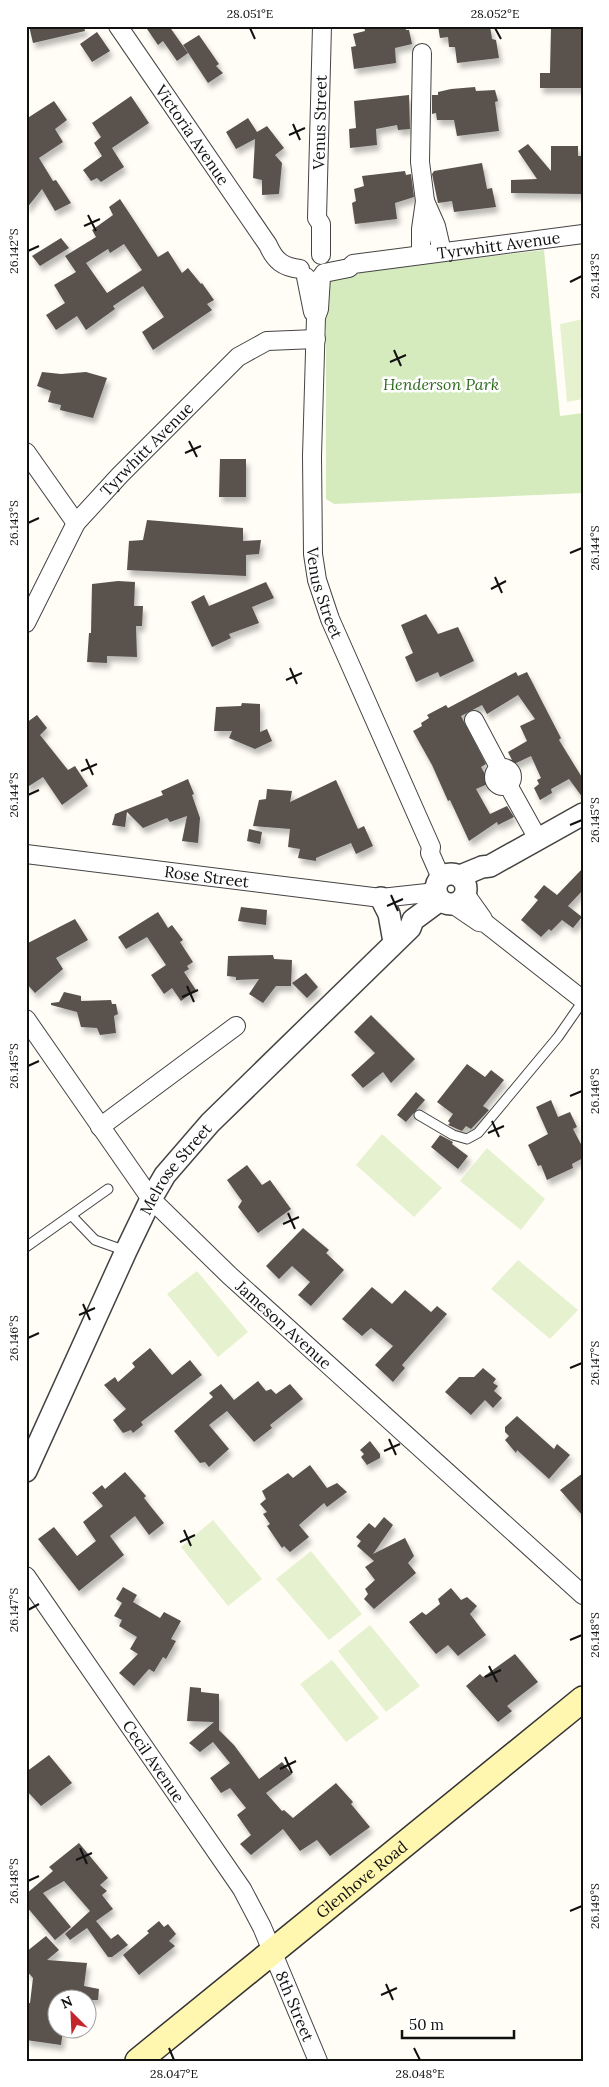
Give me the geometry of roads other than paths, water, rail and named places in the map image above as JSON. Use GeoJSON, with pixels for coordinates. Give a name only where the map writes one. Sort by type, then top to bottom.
{"type":"FeatureCollection","features":[{"type":"Feature","properties":{"kind":"main road","name":"Glenhove Road"},"geometry":{"type":"LineString","coordinates":[[138,2061],[583,1699]]}},
{"type":"Feature","properties":{"kind":"street","name":"Victoria Avenue"},"geometry":{"type":"LineString","coordinates":[[118,26],[268,244],[289,258],[314,265]]}},
{"type":"Feature","properties":{"kind":"street","name":"Venus Street"},"geometry":{"type":"LineString","coordinates":[[322,26],[318,218],[321,224],[314,265],[310,308],[316,317],[312,466],[313,554],[317,580],[330,618],[431,847],[430,854],[450,891],[479,922],[485,922],[583,1001]]}},
{"type":"Feature","properties":{"kind":"street"},"geometry":{"type":"LineString","coordinates":[[420,255],[425,201],[420,162],[422,53]]}},
{"type":"Feature","properties":{"kind":"street"},"geometry":{"type":"LineString","coordinates":[[425,201],[436,226],[442,252]]}},
{"type":"Feature","properties":{"kind":"street","name":"Tyrwhitt Avenue"},"geometry":{"type":"LineString","coordinates":[[314,265],[348,261],[353,264],[583,234]]}},
{"type":"Feature","properties":{"kind":"street","name":"Tyrwhitt Avenue"},"geometry":{"type":"LineString","coordinates":[[26,623],[76,523],[120,474],[238,357],[267,341],[316,339]]}},
{"type":"Feature","properties":{"kind":"street"},"geometry":{"type":"LineString","coordinates":[[26,452],[76,523]]}},
{"type":"Feature","properties":{"kind":"street"},"geometry":{"type":"LineString","coordinates":[[474,720],[500,769],[508,769],[512,776],[508,785],[538,839]]}},
{"type":"Feature","properties":{"kind":"street","name":"Melrose Street"},"geometry":{"type":"LineString","coordinates":[[26,1471],[151,1199],[178,1158],[210,1123],[394,942],[410,928],[419,925],[450,891],[482,867],[490,866],[583,814]]}},
{"type":"Feature","properties":{"kind":"street","name":"Rose Street"},"geometry":{"type":"LineString","coordinates":[[26,854],[385,898],[405,904],[422,903],[450,891]]}},
{"type":"Feature","properties":{"kind":"street"},"geometry":{"type":"LineString","coordinates":[[385,898],[390,914],[394,942]]}},
{"type":"Feature","properties":{"kind":"street","name":"Jameson Avenue"},"geometry":{"type":"LineString","coordinates":[[26,1019],[151,1199],[228,1275],[583,1595]]}},
{"type":"Feature","properties":{"kind":"street"},"geometry":{"type":"LineString","coordinates":[[100,1127],[236,1026]]}},
{"type":"Feature","properties":{"kind":"street","name":"Cecil Avenue"},"geometry":{"type":"LineString","coordinates":[[26,1576],[230,1871],[255,1913],[272,1952]]}},
{"type":"Feature","properties":{"kind":"street","name":"8th Street"},"geometry":{"type":"LineString","coordinates":[[272,1952],[318,2061]]}},
{"type":"Feature","properties":{"kind":"lane"},"geometry":{"type":"LineString","coordinates":[[419,1115],[454,1135],[467,1140],[478,1134],[558,1037],[583,1001]]}},
{"type":"Feature","properties":{"kind":"lane"},"geometry":{"type":"LineString","coordinates":[[26,1247],[108,1189]]}},
{"type":"Feature","properties":{"kind":"lane"},"geometry":{"type":"LineString","coordinates":[[71,1215],[95,1240],[126,1251]]}},
{"type":"Feature","properties":{"kind":"park label","name":"Henderson Park"},"geometry":{"type":"Point","coordinates":[441,384]}}]}
